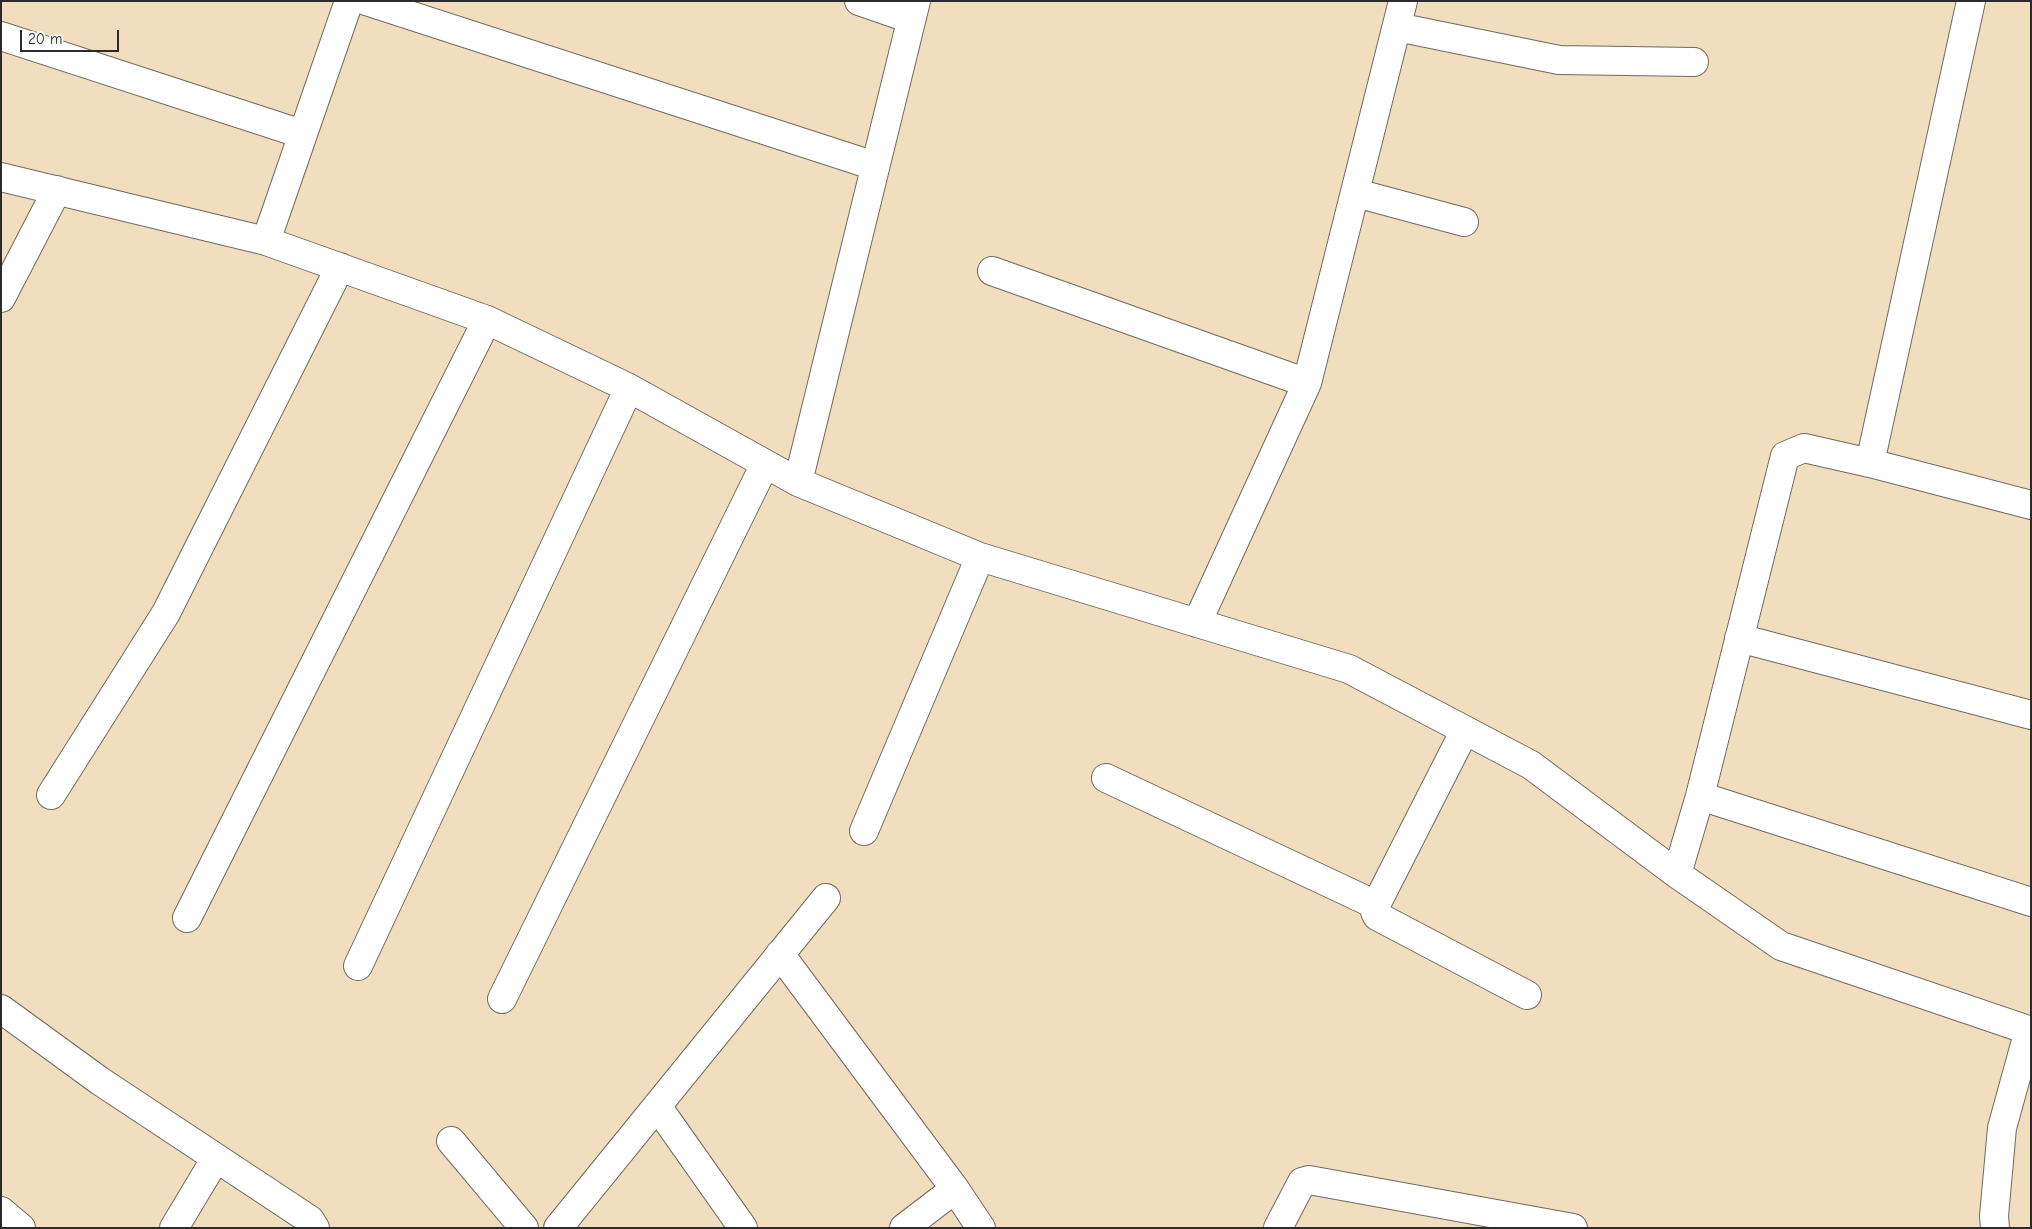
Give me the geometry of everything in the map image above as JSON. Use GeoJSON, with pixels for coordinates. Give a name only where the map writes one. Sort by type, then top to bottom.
{"type":"FeatureCollection","features":[{"type":"Feature","properties":{"kind":"street"},"geometry":{"type":"LineString","coordinates":[[266,241],[349,1]]}},
{"type":"Feature","properties":{"kind":"street"},"geometry":{"type":"LineString","coordinates":[[366,1],[875,166]]}},
{"type":"Feature","properties":{"kind":"street"},"geometry":{"type":"LineString","coordinates":[[798,482],[913,10],[859,1]]}},
{"type":"Feature","properties":{"kind":"street"},"geometry":{"type":"LineString","coordinates":[[1870,463],[1971,1]]}},
{"type":"Feature","properties":{"kind":"street"},"geometry":{"type":"LineString","coordinates":[[1197,623],[1308,383],[1400,14],[1559,60],[1694,62]]}},
{"type":"Feature","properties":{"kind":"street"},"geometry":{"type":"LineString","coordinates":[[1,36],[302,134]]}},
{"type":"Feature","properties":{"kind":"street"},"geometry":{"type":"LineString","coordinates":[[1,177],[266,241],[487,320],[630,388],[798,482],[980,557],[1350,669],[1531,764],[1677,874],[1781,946],[2030,1030],[2002,1128],[1994,1216],[1995,1228]]}},
{"type":"Feature","properties":{"kind":"street"},"geometry":{"type":"LineString","coordinates":[[1,298],[57,190]]}},
{"type":"Feature","properties":{"kind":"street"},"geometry":{"type":"LineString","coordinates":[[1356,193],[1464,222]]}},
{"type":"Feature","properties":{"kind":"street"},"geometry":{"type":"LineString","coordinates":[[51,795],[166,613],[340,267]]}},
{"type":"Feature","properties":{"kind":"street"},"geometry":{"type":"LineString","coordinates":[[992,271],[1308,383]]}},
{"type":"Feature","properties":{"kind":"street"},"geometry":{"type":"LineString","coordinates":[[187,918],[487,320]]}},
{"type":"Feature","properties":{"kind":"street"},"geometry":{"type":"LineString","coordinates":[[358,966],[630,388]]}},
{"type":"Feature","properties":{"kind":"street"},"geometry":{"type":"LineString","coordinates":[[1677,874],[1700,796],[1785,456],[1804,448],[1870,463],[2031,505]]}},
{"type":"Feature","properties":{"kind":"street"},"geometry":{"type":"LineString","coordinates":[[502,999],[765,464]]}},
{"type":"Feature","properties":{"kind":"street"},"geometry":{"type":"LineString","coordinates":[[864,831],[980,557]]}},
{"type":"Feature","properties":{"kind":"street"},"geometry":{"type":"LineString","coordinates":[[1739,638],[2031,715]]}},
{"type":"Feature","properties":{"kind":"street"},"geometry":{"type":"LineString","coordinates":[[1465,730],[1374,912],[1377,916],[1527,995]]}},
{"type":"Feature","properties":{"kind":"street"},"geometry":{"type":"LineString","coordinates":[[1106,778],[1376,905]]}},
{"type":"Feature","properties":{"kind":"street"},"geometry":{"type":"LineString","coordinates":[[1700,796],[2031,902]]}},
{"type":"Feature","properties":{"kind":"street"},"geometry":{"type":"LineString","coordinates":[[558,1228],[826,898]]}},
{"type":"Feature","properties":{"kind":"street"},"geometry":{"type":"LineString","coordinates":[[780,954],[955,1189],[981,1228]]}},
{"type":"Feature","properties":{"kind":"street"},"geometry":{"type":"LineString","coordinates":[[4,1016],[310,1220],[315,1228]]}},
{"type":"Feature","properties":{"kind":"street"},"geometry":{"type":"LineString","coordinates":[[657,1106],[742,1228]]}},
{"type":"Feature","properties":{"kind":"street"},"geometry":{"type":"LineString","coordinates":[[452,1141],[524,1228]]}},
{"type":"Feature","properties":{"kind":"street"},"geometry":{"type":"LineString","coordinates":[[174,1228],[216,1158]]}},
{"type":"Feature","properties":{"kind":"street"},"geometry":{"type":"LineString","coordinates":[[1278,1228],[1305,1180],[1573,1228]]}},
{"type":"Feature","properties":{"kind":"street"},"geometry":{"type":"LineString","coordinates":[[904,1228],[955,1189]]}},
{"type":"Feature","properties":{"kind":"street"},"geometry":{"type":"LineString","coordinates":[[1,1211],[22,1228]]}}]}
